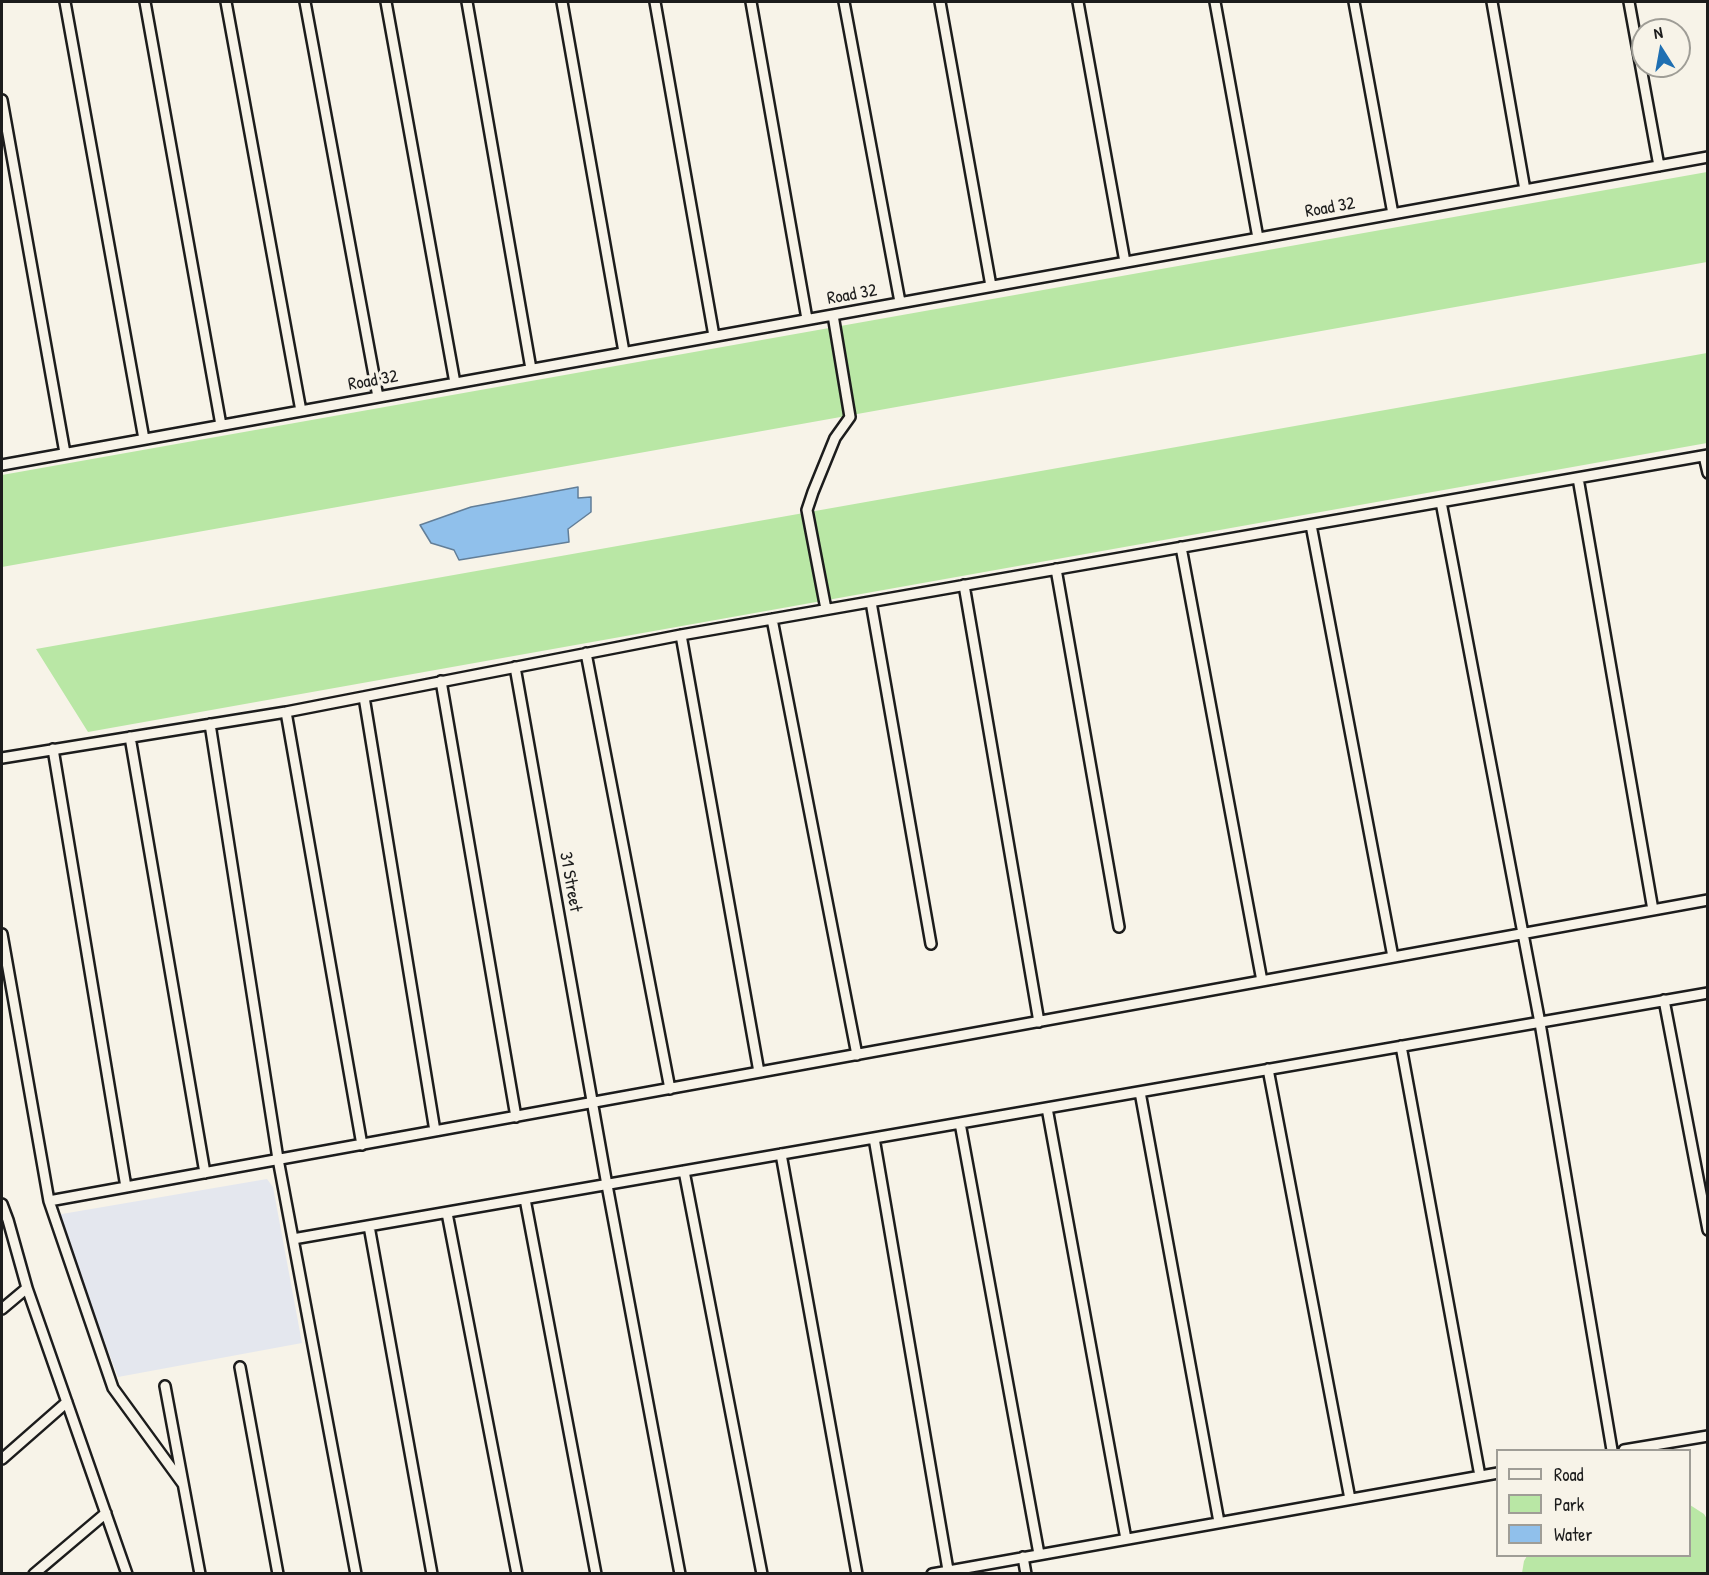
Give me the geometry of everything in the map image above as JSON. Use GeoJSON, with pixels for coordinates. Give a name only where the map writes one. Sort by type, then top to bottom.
{"type":"FeatureCollection","features":[{"type":"Feature","properties":{"kind":"street"},"geometry":{"type":"LineString","coordinates":[[65,2],[144,439]]}},
{"type":"Feature","properties":{"kind":"street"},"geometry":{"type":"LineString","coordinates":[[145,2],[221,425]]}},
{"type":"Feature","properties":{"kind":"street"},"geometry":{"type":"LineString","coordinates":[[226,2],[301,411]]}},
{"type":"Feature","properties":{"kind":"street"},"geometry":{"type":"LineString","coordinates":[[305,2],[378,397]]}},
{"type":"Feature","properties":{"kind":"street"},"geometry":{"type":"LineString","coordinates":[[386,2],[455,383]]}},
{"type":"Feature","properties":{"kind":"street"},"geometry":{"type":"LineString","coordinates":[[467,2],[531,369]]}},
{"type":"Feature","properties":{"kind":"street"},"geometry":{"type":"LineString","coordinates":[[562,2],[624,352]]}},
{"type":"Feature","properties":{"kind":"street"},"geometry":{"type":"LineString","coordinates":[[655,2],[714,336]]}},
{"type":"Feature","properties":{"kind":"street"},"geometry":{"type":"LineString","coordinates":[[751,2],[807,319]]}},
{"type":"Feature","properties":{"kind":"street"},"geometry":{"type":"LineString","coordinates":[[844,2],[900,302]]}},
{"type":"Feature","properties":{"kind":"street"},"geometry":{"type":"LineString","coordinates":[[940,2],[991,286]]}},
{"type":"Feature","properties":{"kind":"street"},"geometry":{"type":"LineString","coordinates":[[1078,2],[1125,262]]}},
{"type":"Feature","properties":{"kind":"street"},"geometry":{"type":"LineString","coordinates":[[1215,2],[1258,238]]}},
{"type":"Feature","properties":{"kind":"street"},"geometry":{"type":"LineString","coordinates":[[1354,2],[1392,214]]}},
{"type":"Feature","properties":{"kind":"street"},"geometry":{"type":"LineString","coordinates":[[1492,2],[1525,190]]}},
{"type":"Feature","properties":{"kind":"street"},"geometry":{"type":"LineString","coordinates":[[1629,2],[1659,166]]}},
{"type":"Feature","properties":{"kind":"street"},"geometry":{"type":"LineString","coordinates":[[2,100],[65,453]]}},
{"type":"Feature","properties":{"kind":"street","name":"Road 32"},"geometry":{"type":"LineString","coordinates":[[2,465],[1707,157]]}},
{"type":"Feature","properties":{"kind":"street"},"geometry":{"type":"LineString","coordinates":[[825,609],[807,510],[835,438],[850,417],[833,315]]}},
{"type":"Feature","properties":{"kind":"street"},"geometry":{"type":"LineString","coordinates":[[2,758],[286,712],[825,609],[1706,456],[1707,473]]}},
{"type":"Feature","properties":{"kind":"street"},"geometry":{"type":"LineString","coordinates":[[1578,478],[1653,910]]}},
{"type":"Feature","properties":{"kind":"street"},"geometry":{"type":"LineString","coordinates":[[1441,502],[1540,1023],[1612,1449]]}},
{"type":"Feature","properties":{"kind":"street"},"geometry":{"type":"LineString","coordinates":[[1311,525],[1393,957]]}},
{"type":"Feature","properties":{"kind":"street"},"geometry":{"type":"LineString","coordinates":[[1180,547],[1262,981]]}},
{"type":"Feature","properties":{"kind":"street"},"geometry":{"type":"LineString","coordinates":[[1056,569],[1119,927]]}},
{"type":"Feature","properties":{"kind":"street"},"geometry":{"type":"LineString","coordinates":[[964,585],[1039,1022]]}},
{"type":"Feature","properties":{"kind":"street"},"geometry":{"type":"LineString","coordinates":[[871,602],[931,944]]}},
{"type":"Feature","properties":{"kind":"street"},"geometry":{"type":"LineString","coordinates":[[772,619],[857,1055]]}},
{"type":"Feature","properties":{"kind":"street"},"geometry":{"type":"LineString","coordinates":[[681,635],[759,1072]]}},
{"type":"Feature","properties":{"kind":"street"},"geometry":{"type":"LineString","coordinates":[[586,653],[670,1089]]}},
{"type":"Feature","properties":{"kind":"street","name":"31 Street"},"geometry":{"type":"LineString","coordinates":[[515,668],[607,1185],[680,1574]]}},
{"type":"Feature","properties":{"kind":"street"},"geometry":{"type":"LineString","coordinates":[[441,681],[516,1116]]}},
{"type":"Feature","properties":{"kind":"street"},"geometry":{"type":"LineString","coordinates":[[364,697],[435,1131]]}},
{"type":"Feature","properties":{"kind":"street"},"geometry":{"type":"LineString","coordinates":[[286,712],[362,1144]]}},
{"type":"Feature","properties":{"kind":"street"},"geometry":{"type":"LineString","coordinates":[[210,724],[278,1160],[356,1574]]}},
{"type":"Feature","properties":{"kind":"street"},"geometry":{"type":"LineString","coordinates":[[130,737],[205,1173]]}},
{"type":"Feature","properties":{"kind":"street"},"geometry":{"type":"LineString","coordinates":[[53,749],[126,1187]]}},
{"type":"Feature","properties":{"kind":"street"},"geometry":{"type":"LineString","coordinates":[[49,1201],[1707,900]]}},
{"type":"Feature","properties":{"kind":"street"},"geometry":{"type":"LineString","coordinates":[[2,934],[49,1201],[113,1388],[183,1484]]}},
{"type":"Feature","properties":{"kind":"street"},"geometry":{"type":"LineString","coordinates":[[293,1239],[1707,993]]}},
{"type":"Feature","properties":{"kind":"street"},"geometry":{"type":"LineString","coordinates":[[1664,1000],[1707,1230]]}},
{"type":"Feature","properties":{"kind":"street"},"geometry":{"type":"LineString","coordinates":[[1401,1046],[1480,1476]]}},
{"type":"Feature","properties":{"kind":"street"},"geometry":{"type":"LineString","coordinates":[[1268,1069],[1350,1499]]}},
{"type":"Feature","properties":{"kind":"street"},"geometry":{"type":"LineString","coordinates":[[1140,1092],[1219,1522]]}},
{"type":"Feature","properties":{"kind":"street"},"geometry":{"type":"LineString","coordinates":[[1047,1108],[1126,1539]]}},
{"type":"Feature","properties":{"kind":"street"},"geometry":{"type":"LineString","coordinates":[[960,1123],[1039,1554]]}},
{"type":"Feature","properties":{"kind":"street"},"geometry":{"type":"LineString","coordinates":[[874,1138],[948,1570]]}},
{"type":"Feature","properties":{"kind":"street"},"geometry":{"type":"LineString","coordinates":[[781,1154],[857,1574]]}},
{"type":"Feature","properties":{"kind":"street"},"geometry":{"type":"LineString","coordinates":[[684,1171],[762,1574]]}},
{"type":"Feature","properties":{"kind":"street"},"geometry":{"type":"LineString","coordinates":[[525,1199],[596,1574]]}},
{"type":"Feature","properties":{"kind":"street"},"geometry":{"type":"LineString","coordinates":[[2,1204],[5,1222],[27,1288],[127,1574]]}},
{"type":"Feature","properties":{"kind":"street"},"geometry":{"type":"LineString","coordinates":[[447,1213],[517,1574]]}},
{"type":"Feature","properties":{"kind":"street"},"geometry":{"type":"LineString","coordinates":[[369,1226],[432,1574]]}},
{"type":"Feature","properties":{"kind":"street"},"geometry":{"type":"LineString","coordinates":[[2,1309],[27,1288]]}},
{"type":"Feature","properties":{"kind":"street"},"geometry":{"type":"LineString","coordinates":[[240,1367],[278,1574]]}},
{"type":"Feature","properties":{"kind":"street"},"geometry":{"type":"LineString","coordinates":[[165,1386],[200,1574]]}},
{"type":"Feature","properties":{"kind":"street"},"geometry":{"type":"LineString","coordinates":[[2,1459],[67,1402]]}},
{"type":"Feature","properties":{"kind":"street"},"geometry":{"type":"LineString","coordinates":[[1630,1449],[1707,1436]]}},
{"type":"Feature","properties":{"kind":"street"},"geometry":{"type":"LineString","coordinates":[[932,1574],[1496,1473]]}},
{"type":"Feature","properties":{"kind":"street"},"geometry":{"type":"LineString","coordinates":[[33,1574],[106,1513]]}},
{"type":"Feature","properties":{"kind":"street"},"geometry":{"type":"LineString","coordinates":[[1023,1557],[1026,1574]]}},
{"type":"Feature","properties":{"kind":"shaded area"},"geometry":{"type":"Polygon","coordinates":[[[267,1179],[273,1187],[302,1343],[118,1377],[56,1215],[267,1179]]]}},
{"type":"Feature","properties":{"kind":"green space"},"geometry":{"type":"Polygon","coordinates":[[[1707,172],[1707,262],[2,567],[2,475],[1707,172]]]}},
{"type":"Feature","properties":{"kind":"green space"},"geometry":{"type":"Polygon","coordinates":[[[1707,353],[1707,443],[88,732],[36,649],[1707,353]]]}},
{"type":"Feature","properties":{"kind":"green space"},"geometry":{"type":"Polygon","coordinates":[[[1691,1506],[1704,1514],[1707,1519],[1707,1573],[1522,1573],[1526,1557],[1691,1557],[1691,1506]]]}},
{"type":"Feature","properties":{"kind":"water"},"geometry":{"type":"Polygon","coordinates":[[[578,487],[578,498],[591,497],[591,512],[568,529],[569,542],[459,560],[454,550],[431,543],[420,525],[471,507],[578,487]]]}}]}
